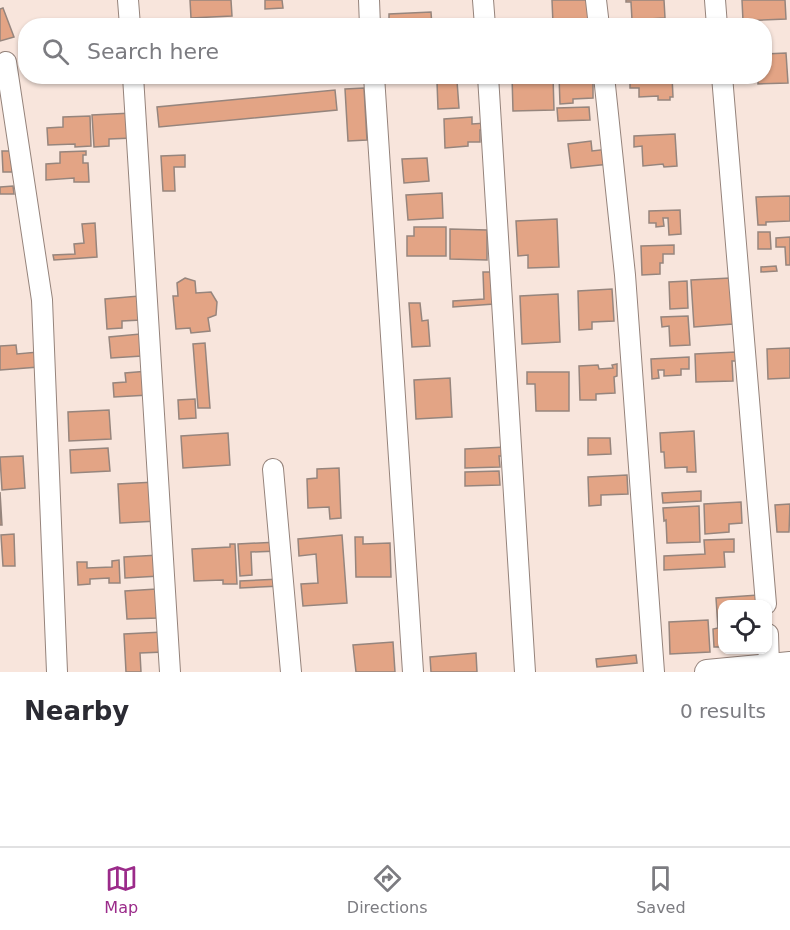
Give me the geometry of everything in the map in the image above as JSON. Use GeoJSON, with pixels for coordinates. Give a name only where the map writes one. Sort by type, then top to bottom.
{"type":"FeatureCollection","features":[{"type":"Feature","properties":{"kind":"street"},"geometry":{"type":"LineString","coordinates":[[128,0],[129,18]]}},
{"type":"Feature","properties":{"kind":"street"},"geometry":{"type":"LineString","coordinates":[[369,0],[370,18]]}},
{"type":"Feature","properties":{"kind":"street"},"geometry":{"type":"LineString","coordinates":[[483,0],[484,18]]}},
{"type":"Feature","properties":{"kind":"street"},"geometry":{"type":"LineString","coordinates":[[596,0],[598,18]]}},
{"type":"Feature","properties":{"kind":"street"},"geometry":{"type":"LineString","coordinates":[[715,0],[716,18]]}},
{"type":"Feature","properties":{"kind":"street"},"geometry":{"type":"LineString","coordinates":[[6,62],[42,300],[57,672]]}},
{"type":"Feature","properties":{"kind":"street"},"geometry":{"type":"LineString","coordinates":[[133,84],[170,672]]}},
{"type":"Feature","properties":{"kind":"street"},"geometry":{"type":"LineString","coordinates":[[375,84],[413,672]]}},
{"type":"Feature","properties":{"kind":"street"},"geometry":{"type":"LineString","coordinates":[[488,84],[525,672]]}},
{"type":"Feature","properties":{"kind":"street"},"geometry":{"type":"LineString","coordinates":[[605,84],[625,275],[654,672]]}},
{"type":"Feature","properties":{"kind":"street"},"geometry":{"type":"LineString","coordinates":[[723,84],[766,600]]}},
{"type":"Feature","properties":{"kind":"street"},"geometry":{"type":"LineString","coordinates":[[273,469],[291,672]]}},
{"type":"Feature","properties":{"kind":"street"},"geometry":{"type":"LineString","coordinates":[[707,672],[779,665],[772,645]]}},
{"type":"Feature","properties":{"kind":"building"},"geometry":{"type":"Polygon","coordinates":[[[190,0],[231,0],[232,16],[191,18],[190,0]]]}},
{"type":"Feature","properties":{"kind":"building"},"geometry":{"type":"Polygon","coordinates":[[[265,0],[282,0],[283,8],[265,9],[265,0]]]}},
{"type":"Feature","properties":{"kind":"building"},"geometry":{"type":"Polygon","coordinates":[[[552,0],[592,0],[593,18],[553,18],[552,0]]]}},
{"type":"Feature","properties":{"kind":"building"},"geometry":{"type":"Polygon","coordinates":[[[626,0],[664,0],[665,18],[632,18],[631,2],[626,2],[626,0]]]}},
{"type":"Feature","properties":{"kind":"building"},"geometry":{"type":"Polygon","coordinates":[[[742,0],[785,0],[786,19],[743,18],[742,0]]]}},
{"type":"Feature","properties":{"kind":"building"},"geometry":{"type":"Polygon","coordinates":[[[3,8],[14,37],[0,41],[0,9],[3,8]]]}},
{"type":"Feature","properties":{"kind":"building"},"geometry":{"type":"Polygon","coordinates":[[[431,12],[431,18],[389,18],[389,14],[431,12]]]}},
{"type":"Feature","properties":{"kind":"building"},"geometry":{"type":"Polygon","coordinates":[[[786,53],[788,83],[772,84],[772,54],[786,53]]]}},
{"type":"Feature","properties":{"kind":"building"},"geometry":{"type":"Polygon","coordinates":[[[437,84],[457,84],[459,108],[438,109],[437,84]]]}},
{"type":"Feature","properties":{"kind":"building"},"geometry":{"type":"Polygon","coordinates":[[[512,84],[553,84],[554,110],[513,111],[512,84]]]}},
{"type":"Feature","properties":{"kind":"building"},"geometry":{"type":"Polygon","coordinates":[[[559,84],[593,84],[593,98],[573,99],[573,103],[560,104],[559,84]]]}},
{"type":"Feature","properties":{"kind":"building"},"geometry":{"type":"Polygon","coordinates":[[[630,84],[672,84],[673,97],[670,97],[670,100],[658,100],[658,96],[639,97],[639,88],[630,88],[630,84]]]}},
{"type":"Feature","properties":{"kind":"building"},"geometry":{"type":"Polygon","coordinates":[[[364,88],[367,140],[348,141],[345,89],[364,88]]]}},
{"type":"Feature","properties":{"kind":"building"},"geometry":{"type":"Polygon","coordinates":[[[335,90],[337,110],[159,127],[157,107],[335,90]]]}},
{"type":"Feature","properties":{"kind":"building"},"geometry":{"type":"Polygon","coordinates":[[[589,107],[590,120],[558,121],[557,108],[589,107]]]}},
{"type":"Feature","properties":{"kind":"building"},"geometry":{"type":"Polygon","coordinates":[[[132,113],[133,138],[109,139],[109,146],[94,147],[92,115],[132,113]]]}},
{"type":"Feature","properties":{"kind":"building"},"geometry":{"type":"Polygon","coordinates":[[[90,116],[91,146],[48,145],[47,128],[63,127],[63,117],[90,116]]]}},
{"type":"Feature","properties":{"kind":"building"},"geometry":{"type":"Polygon","coordinates":[[[472,117],[472,124],[486,123],[486,130],[480,130],[480,142],[468,142],[468,146],[445,148],[444,119],[472,117]]]}},
{"type":"Feature","properties":{"kind":"building"},"geometry":{"type":"Polygon","coordinates":[[[675,134],[677,166],[664,167],[663,164],[643,166],[642,146],[634,147],[634,136],[675,134]]]}},
{"type":"Feature","properties":{"kind":"building"},"geometry":{"type":"Polygon","coordinates":[[[591,141],[592,151],[609,149],[610,164],[571,168],[568,144],[591,141]]]}},
{"type":"Feature","properties":{"kind":"building"},"geometry":{"type":"Polygon","coordinates":[[[2,151],[11,151],[12,172],[3,172],[2,151]]]}},
{"type":"Feature","properties":{"kind":"building"},"geometry":{"type":"Polygon","coordinates":[[[86,151],[86,155],[83,155],[83,163],[88,163],[89,182],[74,182],[74,178],[46,180],[46,164],[60,163],[60,152],[86,151]]]}},
{"type":"Feature","properties":{"kind":"building"},"geometry":{"type":"Polygon","coordinates":[[[185,155],[185,167],[174,167],[175,191],[163,191],[161,156],[185,155]]]}},
{"type":"Feature","properties":{"kind":"building"},"geometry":{"type":"Polygon","coordinates":[[[427,158],[429,181],[404,183],[402,159],[427,158]]]}},
{"type":"Feature","properties":{"kind":"building"},"geometry":{"type":"Polygon","coordinates":[[[13,186],[14,194],[0,194],[0,187],[13,186]]]}},
{"type":"Feature","properties":{"kind":"building"},"geometry":{"type":"Polygon","coordinates":[[[442,193],[443,218],[408,220],[406,195],[442,193]]]}},
{"type":"Feature","properties":{"kind":"building"},"geometry":{"type":"Polygon","coordinates":[[[790,196],[790,221],[766,222],[766,225],[758,225],[756,197],[790,196]]]}},
{"type":"Feature","properties":{"kind":"building"},"geometry":{"type":"Polygon","coordinates":[[[680,210],[681,234],[669,235],[668,218],[663,218],[664,226],[656,227],[656,223],[649,223],[649,211],[680,210]]]}},
{"type":"Feature","properties":{"kind":"building"},"geometry":{"type":"Polygon","coordinates":[[[557,219],[559,267],[528,268],[528,255],[518,256],[516,221],[557,219]]]}},
{"type":"Feature","properties":{"kind":"building"},"geometry":{"type":"Polygon","coordinates":[[[95,223],[97,257],[54,260],[53,255],[75,254],[74,244],[84,243],[82,224],[95,223]]]}},
{"type":"Feature","properties":{"kind":"building"},"geometry":{"type":"Polygon","coordinates":[[[414,227],[446,227],[446,256],[407,256],[407,236],[414,236],[414,227]]]}},
{"type":"Feature","properties":{"kind":"building"},"geometry":{"type":"Polygon","coordinates":[[[450,229],[487,230],[487,260],[450,259],[450,229]]]}},
{"type":"Feature","properties":{"kind":"building"},"geometry":{"type":"Polygon","coordinates":[[[758,232],[770,232],[771,249],[758,249],[758,232]]]}},
{"type":"Feature","properties":{"kind":"building"},"geometry":{"type":"Polygon","coordinates":[[[790,237],[790,265],[786,265],[785,247],[776,247],[776,238],[790,237]]]}},
{"type":"Feature","properties":{"kind":"building"},"geometry":{"type":"Polygon","coordinates":[[[674,245],[674,254],[663,254],[660,274],[642,275],[641,246],[674,245]]]}},
{"type":"Feature","properties":{"kind":"building"},"geometry":{"type":"Polygon","coordinates":[[[776,266],[777,271],[761,272],[761,267],[776,266]]]}},
{"type":"Feature","properties":{"kind":"building"},"geometry":{"type":"Polygon","coordinates":[[[483,272],[492,272],[494,304],[453,307],[453,301],[484,299],[483,272]]]}},
{"type":"Feature","properties":{"kind":"building"},"geometry":{"type":"Polygon","coordinates":[[[185,278],[195,281],[196,293],[211,292],[217,302],[216,315],[208,318],[210,331],[191,333],[190,328],[176,329],[173,296],[178,296],[177,283],[185,278]]]}},
{"type":"Feature","properties":{"kind":"building"},"geometry":{"type":"Polygon","coordinates":[[[730,278],[733,324],[694,327],[691,280],[730,278]]]}},
{"type":"Feature","properties":{"kind":"building"},"geometry":{"type":"Polygon","coordinates":[[[687,281],[688,308],[670,309],[669,282],[687,281]]]}},
{"type":"Feature","properties":{"kind":"building"},"geometry":{"type":"Polygon","coordinates":[[[612,289],[614,321],[592,322],[592,329],[579,330],[578,291],[612,289]]]}},
{"type":"Feature","properties":{"kind":"building"},"geometry":{"type":"Polygon","coordinates":[[[558,294],[560,342],[522,344],[520,296],[558,294]]]}},
{"type":"Feature","properties":{"kind":"building"},"geometry":{"type":"Polygon","coordinates":[[[139,296],[141,320],[122,321],[122,328],[107,329],[105,299],[139,296]]]}},
{"type":"Feature","properties":{"kind":"building"},"geometry":{"type":"Polygon","coordinates":[[[409,303],[420,303],[422,321],[428,320],[430,346],[412,347],[409,303]]]}},
{"type":"Feature","properties":{"kind":"building"},"geometry":{"type":"Polygon","coordinates":[[[688,316],[690,345],[670,346],[669,326],[662,327],[661,317],[688,316]]]}},
{"type":"Feature","properties":{"kind":"building"},"geometry":{"type":"Polygon","coordinates":[[[140,334],[142,356],[111,358],[109,337],[140,334]]]}},
{"type":"Feature","properties":{"kind":"building"},"geometry":{"type":"Polygon","coordinates":[[[205,343],[210,408],[198,408],[193,344],[205,343]]]}},
{"type":"Feature","properties":{"kind":"building"},"geometry":{"type":"Polygon","coordinates":[[[16,345],[17,354],[38,352],[39,367],[0,370],[0,346],[16,345]]]}},
{"type":"Feature","properties":{"kind":"building"},"geometry":{"type":"Polygon","coordinates":[[[790,348],[790,378],[768,379],[767,349],[790,348]]]}},
{"type":"Feature","properties":{"kind":"building"},"geometry":{"type":"Polygon","coordinates":[[[736,352],[736,361],[732,361],[733,381],[696,382],[695,354],[736,352]]]}},
{"type":"Feature","properties":{"kind":"building"},"geometry":{"type":"Polygon","coordinates":[[[689,357],[689,369],[681,369],[681,375],[664,376],[664,370],[658,370],[659,378],[652,379],[651,359],[689,357]]]}},
{"type":"Feature","properties":{"kind":"building"},"geometry":{"type":"Polygon","coordinates":[[[617,364],[617,376],[614,377],[615,393],[596,394],[596,400],[580,400],[579,366],[598,365],[599,369],[613,368],[612,365],[617,364]]]}},
{"type":"Feature","properties":{"kind":"building"},"geometry":{"type":"Polygon","coordinates":[[[148,371],[149,395],[114,397],[113,383],[126,382],[125,373],[148,371]]]}},
{"type":"Feature","properties":{"kind":"building"},"geometry":{"type":"Polygon","coordinates":[[[527,372],[569,372],[569,411],[536,411],[535,384],[527,384],[527,372]]]}},
{"type":"Feature","properties":{"kind":"building"},"geometry":{"type":"Polygon","coordinates":[[[450,378],[452,417],[416,419],[414,380],[450,378]]]}},
{"type":"Feature","properties":{"kind":"building"},"geometry":{"type":"Polygon","coordinates":[[[195,399],[196,418],[179,419],[178,400],[195,399]]]}},
{"type":"Feature","properties":{"kind":"building"},"geometry":{"type":"Polygon","coordinates":[[[109,410],[111,439],[69,441],[68,412],[109,410]]]}},
{"type":"Feature","properties":{"kind":"building"},"geometry":{"type":"Polygon","coordinates":[[[694,431],[696,472],[687,472],[687,467],[665,468],[660,433],[694,431]]]}},
{"type":"Feature","properties":{"kind":"building"},"geometry":{"type":"Polygon","coordinates":[[[228,433],[230,465],[183,468],[181,436],[228,433]]]}},
{"type":"Feature","properties":{"kind":"building"},"geometry":{"type":"Polygon","coordinates":[[[588,438],[610,438],[611,454],[588,455],[588,438]]]}},
{"type":"Feature","properties":{"kind":"building"},"geometry":{"type":"Polygon","coordinates":[[[506,447],[506,456],[499,456],[500,467],[465,468],[465,449],[506,447]]]}},
{"type":"Feature","properties":{"kind":"building"},"geometry":{"type":"Polygon","coordinates":[[[108,448],[110,471],[71,473],[70,450],[108,448]]]}},
{"type":"Feature","properties":{"kind":"building"},"geometry":{"type":"Polygon","coordinates":[[[23,456],[25,488],[2,490],[0,457],[23,456]]]}},
{"type":"Feature","properties":{"kind":"building"},"geometry":{"type":"Polygon","coordinates":[[[339,468],[341,518],[330,519],[329,507],[308,508],[307,479],[317,478],[317,469],[339,468]]]}},
{"type":"Feature","properties":{"kind":"building"},"geometry":{"type":"Polygon","coordinates":[[[499,471],[500,485],[465,486],[465,472],[499,471]]]}},
{"type":"Feature","properties":{"kind":"building"},"geometry":{"type":"Polygon","coordinates":[[[627,475],[628,494],[601,495],[601,505],[589,506],[588,477],[627,475]]]}},
{"type":"Feature","properties":{"kind":"building"},"geometry":{"type":"Polygon","coordinates":[[[155,482],[158,521],[120,523],[118,484],[155,482]]]}},
{"type":"Feature","properties":{"kind":"building"},"geometry":{"type":"Polygon","coordinates":[[[701,491],[701,501],[663,503],[662,493],[701,491]]]}},
{"type":"Feature","properties":{"kind":"building"},"geometry":{"type":"Polygon","coordinates":[[[0,492],[2,525],[0,525],[0,492]]]}},
{"type":"Feature","properties":{"kind":"building"},"geometry":{"type":"Polygon","coordinates":[[[741,502],[742,523],[729,524],[729,532],[705,534],[704,504],[741,502]]]}},
{"type":"Feature","properties":{"kind":"building"},"geometry":{"type":"Polygon","coordinates":[[[790,504],[789,532],[777,532],[775,505],[790,504]]]}},
{"type":"Feature","properties":{"kind":"building"},"geometry":{"type":"Polygon","coordinates":[[[699,506],[700,542],[667,543],[663,508],[699,506]]]}},
{"type":"Feature","properties":{"kind":"building"},"geometry":{"type":"Polygon","coordinates":[[[14,534],[15,566],[3,566],[1,535],[14,534]]]}},
{"type":"Feature","properties":{"kind":"building"},"geometry":{"type":"Polygon","coordinates":[[[342,535],[347,603],[303,606],[301,584],[318,583],[316,554],[299,556],[298,539],[342,535]]]}},
{"type":"Feature","properties":{"kind":"building"},"geometry":{"type":"Polygon","coordinates":[[[355,537],[363,537],[363,544],[390,543],[391,577],[356,577],[355,537]]]}},
{"type":"Feature","properties":{"kind":"building"},"geometry":{"type":"Polygon","coordinates":[[[734,539],[734,552],[724,552],[725,567],[664,570],[664,556],[705,554],[704,540],[734,539]]]}},
{"type":"Feature","properties":{"kind":"building"},"geometry":{"type":"Polygon","coordinates":[[[278,542],[278,551],[251,552],[252,575],[240,576],[238,544],[278,542]]]}},
{"type":"Feature","properties":{"kind":"building"},"geometry":{"type":"Polygon","coordinates":[[[230,544],[235,544],[237,584],[223,584],[223,580],[194,581],[192,549],[230,547],[230,544]]]}},
{"type":"Feature","properties":{"kind":"building"},"geometry":{"type":"Polygon","coordinates":[[[159,555],[160,576],[125,578],[124,557],[159,555]]]}},
{"type":"Feature","properties":{"kind":"building"},"geometry":{"type":"Polygon","coordinates":[[[119,560],[120,583],[109,583],[109,578],[90,579],[90,584],[78,585],[77,562],[87,562],[87,568],[112,567],[112,561],[119,560]]]}},
{"type":"Feature","properties":{"kind":"building"},"geometry":{"type":"Polygon","coordinates":[[[280,579],[281,586],[240,588],[240,581],[280,579]]]}},
{"type":"Feature","properties":{"kind":"building"},"geometry":{"type":"Polygon","coordinates":[[[156,589],[158,618],[127,619],[125,591],[156,589]]]}},
{"type":"Feature","properties":{"kind":"building"},"geometry":{"type":"Polygon","coordinates":[[[758,595],[759,600],[718,600],[718,628],[716,598],[758,595]]]}},
{"type":"Feature","properties":{"kind":"building"},"geometry":{"type":"Polygon","coordinates":[[[708,620],[710,652],[670,654],[669,622],[708,620]]]}},
{"type":"Feature","properties":{"kind":"building"},"geometry":{"type":"Polygon","coordinates":[[[718,628],[718,647],[714,647],[713,629],[718,628]]]}},
{"type":"Feature","properties":{"kind":"building"},"geometry":{"type":"Polygon","coordinates":[[[163,632],[164,652],[140,653],[141,672],[126,672],[124,634],[163,632]]]}},
{"type":"Feature","properties":{"kind":"building"},"geometry":{"type":"Polygon","coordinates":[[[393,642],[395,672],[356,672],[353,645],[393,642]]]}},
{"type":"Feature","properties":{"kind":"building"},"geometry":{"type":"Polygon","coordinates":[[[476,653],[477,672],[431,672],[430,657],[476,653]]]}},
{"type":"Feature","properties":{"kind":"building"},"geometry":{"type":"Polygon","coordinates":[[[636,655],[637,663],[597,667],[596,659],[636,655]]]}}]}
